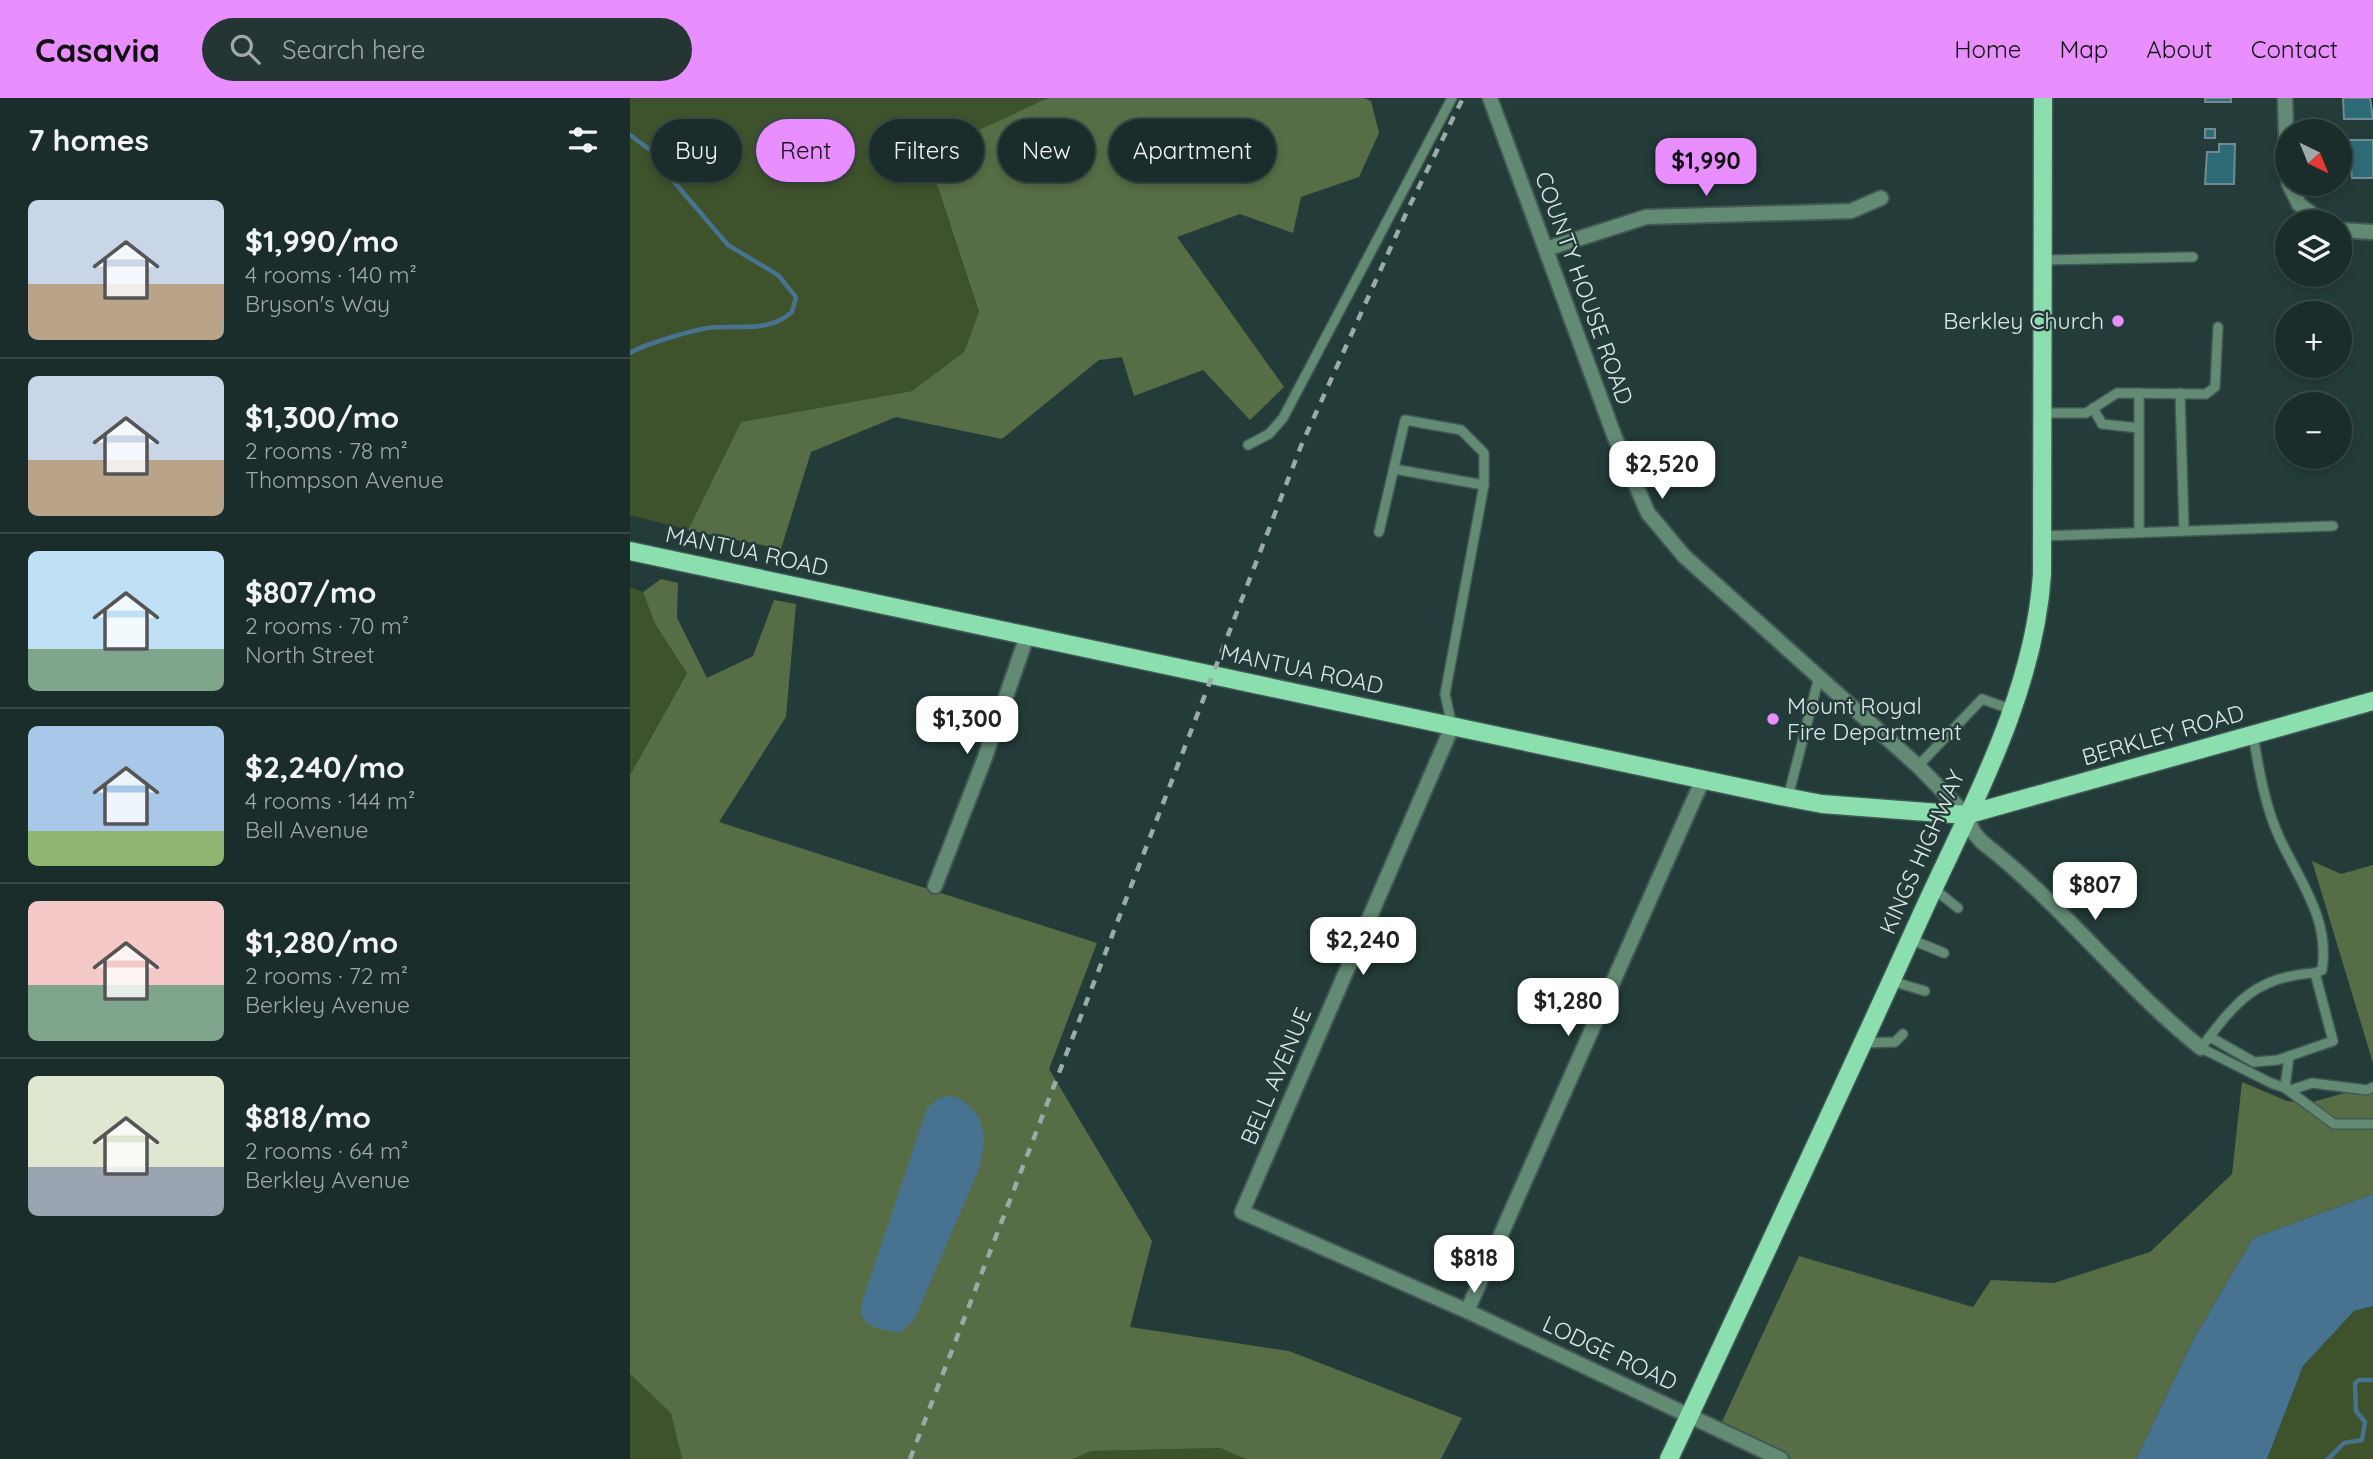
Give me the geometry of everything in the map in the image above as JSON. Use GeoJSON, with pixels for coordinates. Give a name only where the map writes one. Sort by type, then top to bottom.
{"type":"FeatureCollection","features":[{"type":"Feature","properties":{"kind":"main road","name":"KINGS HIGHWAY"},"geometry":{"type":"LineString","coordinates":[[1669,1459],[1863,1043],[2013,710],[2028,668],[2040,614],[2043,536],[2043,98]]}},
{"type":"Feature","properties":{"kind":"main road","name":"MANTUA ROAD"},"geometry":{"type":"LineString","coordinates":[[630,551],[1822,804],[1966,815]]}},
{"type":"Feature","properties":{"kind":"main road","name":"BERKLEY ROAD"},"geometry":{"type":"LineString","coordinates":[[1966,815],[2373,701]]}},
{"type":"Feature","properties":{"kind":"street","name":"COUNTY HOUSE ROAD"},"geometry":{"type":"LineString","coordinates":[[1490,98],[1614,435],[1648,513],[1684,556],[1918,765],[1966,815],[1974,833],[1982,842],[2039,889],[2170,1023],[2205,1042]]}},
{"type":"Feature","properties":{"kind":"street"},"geometry":{"type":"LineString","coordinates":[[2285,98],[2286,119]]}},
{"type":"Feature","properties":{"kind":"street"},"geometry":{"type":"LineString","coordinates":[[2295,196],[2299,204],[2307,210]]}},
{"type":"Feature","properties":{"kind":"street"},"geometry":{"type":"LineString","coordinates":[[1546,249],[1646,217],[1851,211],[1881,198]]}},
{"type":"Feature","properties":{"kind":"street"},"geometry":{"type":"LineString","coordinates":[[2352,231],[2373,232]]}},
{"type":"Feature","properties":{"kind":"street"},"geometry":{"type":"LineString","coordinates":[[935,886],[984,760],[1027,636]]}},
{"type":"Feature","properties":{"kind":"street","name":"BELL AVENUE"},"geometry":{"type":"LineString","coordinates":[[1242,1212],[1452,727]]}},
{"type":"Feature","properties":{"kind":"street"},"geometry":{"type":"LineString","coordinates":[[1467,1311],[1703,779]]}},
{"type":"Feature","properties":{"kind":"street","name":"LODGE ROAD"},"geometry":{"type":"LineString","coordinates":[[1242,1212],[1467,1311],[1781,1459]]}},
{"type":"Feature","properties":{"kind":"lane"},"geometry":{"type":"LineString","coordinates":[[1248,445],[1269,434],[1283,418],[1452,98]]}},
{"type":"Feature","properties":{"kind":"lane"},"geometry":{"type":"LineString","coordinates":[[2044,260],[2193,257]]}},
{"type":"Feature","properties":{"kind":"lane"},"geometry":{"type":"LineString","coordinates":[[2043,413],[2085,413],[2117,393],[2206,394],[2215,387],[2218,327]]}},
{"type":"Feature","properties":{"kind":"lane"},"geometry":{"type":"LineString","coordinates":[[2139,393],[2139,531]]}},
{"type":"Feature","properties":{"kind":"lane"},"geometry":{"type":"LineString","coordinates":[[2180,393],[2184,530]]}},
{"type":"Feature","properties":{"kind":"lane"},"geometry":{"type":"LineString","coordinates":[[2093,408],[2102,424],[2139,428]]}},
{"type":"Feature","properties":{"kind":"lane"},"geometry":{"type":"LineString","coordinates":[[1379,532],[1405,420],[1461,430],[1484,453],[1484,485],[1445,694],[1452,727]]}},
{"type":"Feature","properties":{"kind":"lane"},"geometry":{"type":"LineString","coordinates":[[1394,469],[1484,485]]}},
{"type":"Feature","properties":{"kind":"lane"},"geometry":{"type":"LineString","coordinates":[[2043,536],[2333,526]]}},
{"type":"Feature","properties":{"kind":"lane"},"geometry":{"type":"LineString","coordinates":[[1788,797],[1819,677]]}},
{"type":"Feature","properties":{"kind":"lane"},"geometry":{"type":"LineString","coordinates":[[1918,765],[1982,699],[2013,710]]}},
{"type":"Feature","properties":{"kind":"lane"},"geometry":{"type":"LineString","coordinates":[[2205,1042],[2225,1016],[2255,987],[2322,970],[2325,949],[2314,900],[2280,838],[2260,776],[2252,735]]}},
{"type":"Feature","properties":{"kind":"lane"},"geometry":{"type":"LineString","coordinates":[[1933,888],[1958,908]]}},
{"type":"Feature","properties":{"kind":"lane"},"geometry":{"type":"LineString","coordinates":[[1910,939],[1944,953]]}},
{"type":"Feature","properties":{"kind":"lane"},"geometry":{"type":"LineString","coordinates":[[2205,1042],[2254,1062],[2289,1056],[2333,1041],[2315,973]]}},
{"type":"Feature","properties":{"kind":"lane"},"geometry":{"type":"LineString","coordinates":[[1891,981],[1925,992]]}},
{"type":"Feature","properties":{"kind":"lane"},"geometry":{"type":"LineString","coordinates":[[1863,1043],[1895,1042],[1903,1034]]}},
{"type":"Feature","properties":{"kind":"lane"},"geometry":{"type":"LineString","coordinates":[[2205,1042],[2285,1088],[2334,1124],[2373,1124]]}},
{"type":"Feature","properties":{"kind":"lane"},"geometry":{"type":"LineString","coordinates":[[2285,1088],[2289,1056]]}},
{"type":"Feature","properties":{"kind":"lane"},"geometry":{"type":"LineString","coordinates":[[2285,1088],[2291,1090],[2312,1083],[2367,1090],[2373,1087]]}},
{"type":"Feature","properties":{"kind":"green space"},"geometry":{"type":"Polygon","coordinates":[[[630,98],[1048,98],[984,128],[984,119],[869,119],[869,182],[936,182],[979,313],[964,352],[912,391],[741,422],[688,530],[630,515],[630,98]]]}},
{"type":"Feature","properties":{"kind":"green space"},"geometry":{"type":"Polygon","coordinates":[[[1048,98],[1364,98],[1371,101],[1379,133],[1359,177],[1301,197],[1293,233],[1240,214],[1177,237],[1284,387],[1250,420],[1203,370],[1134,396],[1122,357],[1099,360],[1002,439],[896,417],[811,452],[781,549],[688,530],[741,422],[912,391],[964,352],[979,312],[936,182],[984,182],[984,128],[998,121],[998,182],[1095,182],[1095,119],[1003,119],[1048,98]]]}},
{"type":"Feature","properties":{"kind":"green space"},"geometry":{"type":"Polygon","coordinates":[[[661,579],[678,583],[677,618],[707,678],[753,656],[774,600],[796,604],[786,717],[719,822],[1097,943],[1049,1069],[1152,1241],[1130,1327],[1289,1351],[1462,1418],[1441,1459],[1246,1459],[1220,1448],[1091,1451],[1073,1459],[682,1459],[671,1413],[630,1374],[630,775],[687,673],[655,624],[643,592],[661,579]]]}},
{"type":"Feature","properties":{"kind":"green space"},"geometry":{"type":"Polygon","coordinates":[[[630,587],[643,592],[655,624],[687,672],[630,775],[630,587]]]}},
{"type":"Feature","properties":{"kind":"green space"},"geometry":{"type":"Polygon","coordinates":[[[2312,861],[2341,874],[2373,865],[2373,1063],[2312,861]]]}},
{"type":"Feature","properties":{"kind":"green space"},"geometry":{"type":"Polygon","coordinates":[[[2242,1082],[2287,1101],[2309,1103],[2373,1085],[2373,1194],[2253,1238],[2193,1340],[2136,1459],[1787,1459],[1719,1428],[1799,1256],[1973,1307],[1991,1280],[2054,1283],[2150,1252],[2232,1174],[2242,1082]]]}},
{"type":"Feature","properties":{"kind":"green space"},"geometry":{"type":"Polygon","coordinates":[[[2373,1306],[2373,1459],[2267,1459],[2303,1366],[2354,1311],[2373,1306]]]}},
{"type":"Feature","properties":{"kind":"green space"},"geometry":{"type":"Polygon","coordinates":[[[630,1374],[672,1413],[682,1459],[630,1459],[630,1374]]]}},
{"type":"Feature","properties":{"kind":"green space"},"geometry":{"type":"Polygon","coordinates":[[[1220,1448],[1246,1459],[1073,1459],[1091,1451],[1220,1448]]]}},
{"type":"Feature","properties":{"kind":"water"},"geometry":{"type":"Polygon","coordinates":[[[952,1096],[972,1109],[982,1127],[983,1148],[978,1171],[915,1318],[902,1332],[883,1330],[862,1317],[862,1302],[927,1108],[939,1098],[952,1096]]]}},
{"type":"Feature","properties":{"kind":"water"},"geometry":{"type":"Polygon","coordinates":[[[2373,1194],[2373,1306],[2354,1311],[2303,1366],[2267,1459],[2136,1459],[2193,1340],[2253,1238],[2373,1194]]]}},
{"type":"Feature","properties":{"kind":"building"},"geometry":{"type":"Polygon","coordinates":[[[2205,98],[2231,98],[2231,102],[2205,102],[2205,98]]]}},
{"type":"Feature","properties":{"kind":"building"},"geometry":{"type":"Polygon","coordinates":[[[2343,98],[2370,98],[2373,119],[2344,119],[2343,98]]]}},
{"type":"Feature","properties":{"kind":"building"},"geometry":{"type":"Polygon","coordinates":[[[2205,129],[2215,129],[2215,138],[2205,138],[2205,129]]]}},
{"type":"Feature","properties":{"kind":"building"},"geometry":{"type":"Polygon","coordinates":[[[2352,140],[2373,140],[2373,178],[2352,178],[2352,140]]]}},
{"type":"Feature","properties":{"kind":"building"},"geometry":{"type":"Polygon","coordinates":[[[2219,144],[2235,144],[2234,184],[2205,184],[2207,152],[2219,152],[2219,144]]]}},
{"type":"Feature","properties":{"kind":"waterway"},"geometry":{"type":"LineString","coordinates":[[630,135],[665,161],[675,183],[728,245],[778,275],[796,297],[792,312],[772,323],[752,327],[701,329],[630,353]]}},
{"type":"Feature","properties":{"kind":"waterway"},"geometry":{"type":"LineString","coordinates":[[2328,1459],[2344,1443],[2362,1440],[2365,1422],[2356,1411],[2355,1383],[2359,1380],[2373,1380]]}},
{"type":"Feature","properties":{"kind":"railway"},"geometry":{"type":"LineString","coordinates":[[910,1459],[1301,446],[1409,207],[1463,98]]}},
{"type":"Feature","properties":{"kind":"place","name":"Berkley Church"},"geometry":{"type":"Point","coordinates":[2118,321]}},
{"type":"Feature","properties":{"kind":"place","name":"Mount Royal Fire Department"},"geometry":{"type":"Point","coordinates":[1773,719]}}]}
